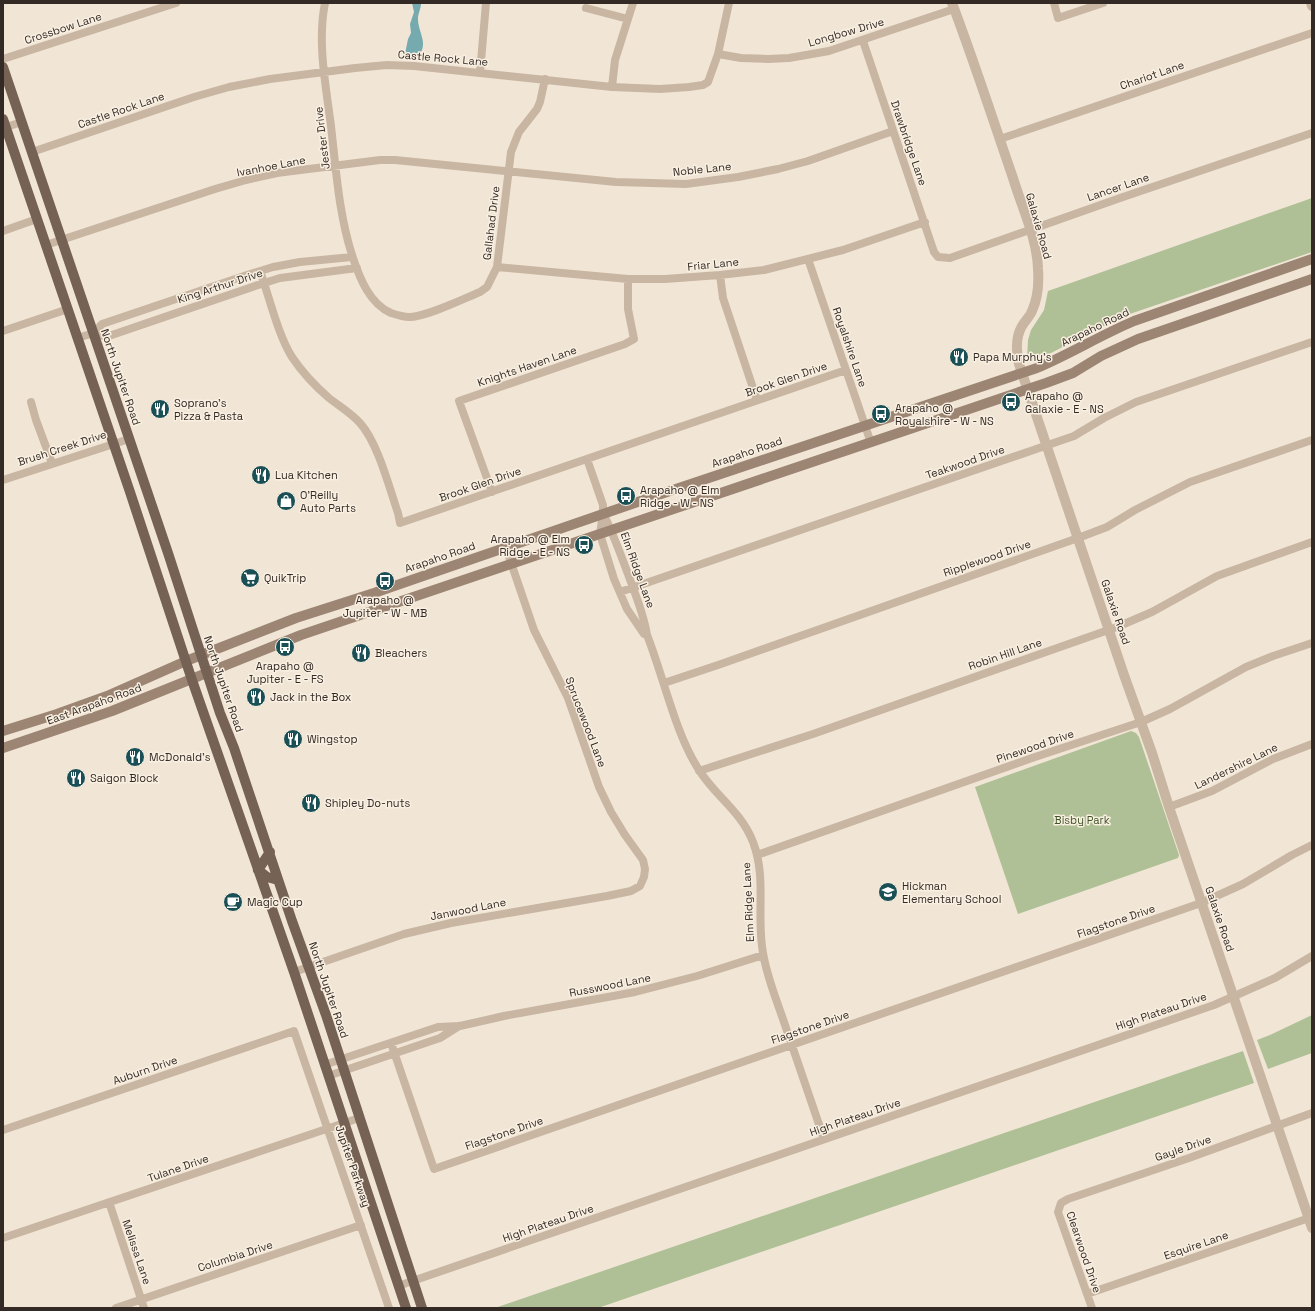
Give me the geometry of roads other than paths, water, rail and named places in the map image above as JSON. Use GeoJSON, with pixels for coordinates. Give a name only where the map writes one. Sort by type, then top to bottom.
{"type":"FeatureCollection","features":[{"type":"Feature","properties":{"kind":"main road","name":"North Jupiter Road"},"geometry":{"type":"LineString","coordinates":[[3,67],[168,553],[207,674],[270,852],[278,880],[360,1118],[422,1308]]}},
{"type":"Feature","properties":{"kind":"main road"},"geometry":{"type":"LineString","coordinates":[[4,125],[114,443],[192,680],[294,972],[406,1308]]}},
{"type":"Feature","properties":{"kind":"main road","name":"Arapaho Road"},"geometry":{"type":"LineString","coordinates":[[186,661],[296,618],[506,548],[603,513],[1037,368],[1064,356],[1092,340],[1134,321],[1312,259]]}},
{"type":"Feature","properties":{"kind":"main road"},"geometry":{"type":"LineString","coordinates":[[192,680],[301,636],[380,608],[1027,390],[1073,372],[1101,356],[1138,339],[1312,279]]}},
{"type":"Feature","properties":{"kind":"main road"},"geometry":{"type":"LineString","coordinates":[[152,559],[168,553]]}},
{"type":"Feature","properties":{"kind":"main road"},"geometry":{"type":"LineString","coordinates":[[374,593],[380,608]]}},
{"type":"Feature","properties":{"kind":"main road","name":"East Arapaho Road"},"geometry":{"type":"LineString","coordinates":[[3,731],[106,696],[186,661]]}},
{"type":"Feature","properties":{"kind":"main road","name":"East Arapaho Road"},"geometry":{"type":"LineString","coordinates":[[3,748],[112,711],[192,680]]}},
{"type":"Feature","properties":{"kind":"main road"},"geometry":{"type":"LineString","coordinates":[[26,724],[35,738]]}},
{"type":"Feature","properties":{"kind":"main road"},"geometry":{"type":"LineString","coordinates":[[231,791],[247,786]]}},
{"type":"Feature","properties":{"kind":"main road"},"geometry":{"type":"LineString","coordinates":[[258,870],[270,852]]}},
{"type":"Feature","properties":{"kind":"main road"},"geometry":{"type":"LineString","coordinates":[[258,870],[267,877],[278,880]]}},
{"type":"Feature","properties":{"kind":"street","name":"Crossbow Lane"},"geometry":{"type":"LineString","coordinates":[[3,59],[176,3]]}},
{"type":"Feature","properties":{"kind":"street","name":"Jester Drive"},"geometry":{"type":"LineString","coordinates":[[325,3],[322,33],[336,166],[342,213],[352,257],[357,268]]}},
{"type":"Feature","properties":{"kind":"street"},"geometry":{"type":"LineString","coordinates":[[480,73],[486,3]]}},
{"type":"Feature","properties":{"kind":"street"},"geometry":{"type":"LineString","coordinates":[[612,87],[615,60],[633,3]]}},
{"type":"Feature","properties":{"kind":"street","name":"Castle Rock Lane"},"geometry":{"type":"LineString","coordinates":[[32,152],[194,97],[229,87],[325,72],[387,65],[414,66],[612,87],[660,89],[689,87],[708,82],[718,54],[729,3]]}},
{"type":"Feature","properties":{"kind":"street"},"geometry":{"type":"LineString","coordinates":[[1054,3],[1058,18],[1103,3]]}},
{"type":"Feature","properties":{"kind":"street","name":"Longbow Drive"},"geometry":{"type":"LineString","coordinates":[[718,54],[758,59],[789,58],[829,51],[863,41],[953,6]]}},
{"type":"Feature","properties":{"kind":"street","name":"Galaxie Road"},"geometry":{"type":"LineString","coordinates":[[953,6],[1000,139],[1030,229],[1036,254],[1038,285],[1035,304],[1032,312],[1022,326],[1017,341],[1017,356],[1027,390],[1141,722],[1201,903],[1277,1126],[1310,1217],[1312,1228]]}},
{"type":"Feature","properties":{"kind":"street"},"geometry":{"type":"LineString","coordinates":[[586,8],[628,19]]}},
{"type":"Feature","properties":{"kind":"street","name":"Chariot Lane"},"geometry":{"type":"LineString","coordinates":[[1000,139],[1312,33]]}},
{"type":"Feature","properties":{"kind":"street","name":"Drawbridge Lane"},"geometry":{"type":"LineString","coordinates":[[863,41],[934,252]]}},
{"type":"Feature","properties":{"kind":"street","name":"Gallahad Drive"},"geometry":{"type":"LineString","coordinates":[[357,268],[374,301],[384,310],[401,316],[410,317],[424,314],[480,292],[487,287],[497,267],[511,152],[514,142],[523,126],[537,109],[545,80]]}},
{"type":"Feature","properties":{"kind":"street"},"geometry":{"type":"LineString","coordinates":[[4,125],[22,122]]}},
{"type":"Feature","properties":{"kind":"street","name":"Noble Lane"},"geometry":{"type":"LineString","coordinates":[[508,172],[616,182],[686,184],[738,177],[785,167],[808,161],[893,131]]}},
{"type":"Feature","properties":{"kind":"street","name":"Lancer Lane"},"geometry":{"type":"LineString","coordinates":[[934,252],[938,257],[950,258],[1030,229],[1312,133]]}},
{"type":"Feature","properties":{"kind":"street","name":"Ivanhoe Lane"},"geometry":{"type":"LineString","coordinates":[[46,245],[214,189],[277,173],[380,160],[396,160],[508,172]]}},
{"type":"Feature","properties":{"kind":"street"},"geometry":{"type":"LineString","coordinates":[[3,231],[37,219]]}},
{"type":"Feature","properties":{"kind":"street","name":"Friar Lane"},"geometry":{"type":"LineString","coordinates":[[497,267],[628,279],[665,279],[720,276],[764,270],[854,247],[925,222]]}},
{"type":"Feature","properties":{"kind":"street","name":"King Arthur Drive"},"geometry":{"type":"LineString","coordinates":[[77,338],[94,333],[102,324],[260,271],[300,262],[352,257]]}},
{"type":"Feature","properties":{"kind":"street","name":"Royalshire Lane"},"geometry":{"type":"LineString","coordinates":[[808,259],[871,443]]}},
{"type":"Feature","properties":{"kind":"street","name":"King Arthur Drive"},"geometry":{"type":"LineString","coordinates":[[94,333],[106,337],[280,278],[357,268]]}},
{"type":"Feature","properties":{"kind":"street","name":"Brook Glen Drive"},"geometry":{"type":"LineString","coordinates":[[260,271],[279,327],[291,355],[314,384],[352,415],[361,424],[369,436],[376,451],[398,513],[400,523],[846,370]]}},
{"type":"Feature","properties":{"kind":"street"},"geometry":{"type":"LineString","coordinates":[[720,276],[723,298],[757,400]]}},
{"type":"Feature","properties":{"kind":"street","name":"Knights Haven Lane"},"geometry":{"type":"LineString","coordinates":[[492,492],[459,401],[625,344],[634,339],[628,309],[628,279]]}},
{"type":"Feature","properties":{"kind":"street"},"geometry":{"type":"LineString","coordinates":[[3,331],[68,309]]}},
{"type":"Feature","properties":{"kind":"street","name":"Teakwood Drive"},"geometry":{"type":"LineString","coordinates":[[620,592],[1074,436],[1104,418],[1136,402],[1312,342]]}},
{"type":"Feature","properties":{"kind":"street"},"geometry":{"type":"LineString","coordinates":[[32,402],[36,420],[52,463]]}},
{"type":"Feature","properties":{"kind":"street","name":"Brush Creek Drive"},"geometry":{"type":"LineString","coordinates":[[3,480],[129,439]]}},
{"type":"Feature","properties":{"kind":"street","name":"Ripplewood Drive"},"geometry":{"type":"LineString","coordinates":[[664,683],[1078,538],[1107,527],[1135,510],[1190,482],[1312,440]]}},
{"type":"Feature","properties":{"kind":"street","name":"Elm Ridge Lane"},"geometry":{"type":"LineString","coordinates":[[587,459],[603,505],[600,534],[627,609],[644,634],[647,636]]}},
{"type":"Feature","properties":{"kind":"street","name":"Elm Ridge Lane"},"geometry":{"type":"LineString","coordinates":[[603,513],[612,530],[633,587],[645,623],[647,636],[678,728],[699,771],[736,812],[748,831],[757,855],[760,877],[760,938],[763,955],[772,986],[824,1139]]}},
{"type":"Feature","properties":{"kind":"street","name":"Robin Hill Lane"},"geometry":{"type":"LineString","coordinates":[[699,771],[813,734],[1109,630],[1152,612],[1217,576],[1312,542]]}},
{"type":"Feature","properties":{"kind":"street","name":"Sprucewood Lane"},"geometry":{"type":"LineString","coordinates":[[506,548],[534,630],[568,698],[599,787],[611,812],[643,860],[646,869],[644,877]]}},
{"type":"Feature","properties":{"kind":"street","name":"Pinewood Drive"},"geometry":{"type":"LineString","coordinates":[[757,855],[1141,722],[1170,709],[1246,667],[1312,643]]}},
{"type":"Feature","properties":{"kind":"street","name":"Landershire Lane"},"geometry":{"type":"LineString","coordinates":[[1169,807],[1212,791],[1273,759],[1312,744]]}},
{"type":"Feature","properties":{"kind":"street","name":"Flagstone Drive"},"geometry":{"type":"LineString","coordinates":[[391,1043],[434,1169],[1201,903],[1243,884],[1292,854],[1312,845]]}},
{"type":"Feature","properties":{"kind":"street","name":"Janwood Lane"},"geometry":{"type":"LineString","coordinates":[[294,972],[404,934],[451,923],[631,891],[640,886],[644,877]]}},
{"type":"Feature","properties":{"kind":"street","name":"Russwood Lane"},"geometry":{"type":"LineString","coordinates":[[324,1065],[438,1027],[460,1026],[634,992],[697,976],[763,955]]}},
{"type":"Feature","properties":{"kind":"street","name":"High Plateau Drive"},"geometry":{"type":"LineString","coordinates":[[398,1286],[1214,1005],[1275,978],[1312,956]]}},
{"type":"Feature","properties":{"kind":"street","name":"Russwood Lane"},"geometry":{"type":"LineString","coordinates":[[328,1076],[440,1038],[460,1026]]}},
{"type":"Feature","properties":{"kind":"street","name":"Jupiter Parkway"},"geometry":{"type":"LineString","coordinates":[[294,1031],[389,1308]]}},
{"type":"Feature","properties":{"kind":"street","name":"Auburn Drive"},"geometry":{"type":"LineString","coordinates":[[3,1130],[294,1031]]}},
{"type":"Feature","properties":{"kind":"street","name":"Gayle Drive"},"geometry":{"type":"LineString","coordinates":[[1061,1203],[1068,1199],[1189,1158],[1312,1113]]}},
{"type":"Feature","properties":{"kind":"street","name":"Tulane Drive"},"geometry":{"type":"LineString","coordinates":[[3,1238],[360,1118]]}},
{"type":"Feature","properties":{"kind":"street","name":"Melissa Lane"},"geometry":{"type":"LineString","coordinates":[[109,1202],[144,1308]]}},
{"type":"Feature","properties":{"kind":"street","name":"Clearwood Drive"},"geometry":{"type":"LineString","coordinates":[[1061,1203],[1058,1212],[1092,1308]]}},
{"type":"Feature","properties":{"kind":"street","name":"Esquire Lane"},"geometry":{"type":"LineString","coordinates":[[1087,1294],[1310,1217]]}},
{"type":"Feature","properties":{"kind":"street","name":"Columbia Drive"},"geometry":{"type":"LineString","coordinates":[[116,1308],[361,1225]]}},
{"type":"Feature","properties":{"kind":"water"},"geometry":{"type":"Polygon","coordinates":[[[412,3],[421,3],[418,15],[418,24],[423,45],[420,54],[408,56],[405,54],[408,39],[411,33],[410,24],[414,12],[412,3]]]}},
{"type":"Feature","properties":{"kind":"place","name":"Papa Murphy's"},"geometry":{"type":"Point","coordinates":[959,357]}},
{"type":"Feature","properties":{"kind":"place","name":"Arapaho @ Galaxie - E - NS"},"geometry":{"type":"Point","coordinates":[1011,402]}},
{"type":"Feature","properties":{"kind":"place","name":"Soprano’s Pizza & Pasta"},"geometry":{"type":"Point","coordinates":[160,409]}},
{"type":"Feature","properties":{"kind":"place","name":"Arapaho @ Royalshire - W - NS"},"geometry":{"type":"Point","coordinates":[881,414]}},
{"type":"Feature","properties":{"kind":"place","name":"Lua Kitchen"},"geometry":{"type":"Point","coordinates":[261,475]}},
{"type":"Feature","properties":{"kind":"place","name":"Arapaho @ Elm Ridge - W - NS"},"geometry":{"type":"Point","coordinates":[626,496]}},
{"type":"Feature","properties":{"kind":"place","name":"O’Reilly Auto Parts"},"geometry":{"type":"Point","coordinates":[286,501]}},
{"type":"Feature","properties":{"kind":"place","name":"Arapaho @ Elm Ridge - E - NS"},"geometry":{"type":"Point","coordinates":[584,545]}},
{"type":"Feature","properties":{"kind":"place","name":"QuikTrip"},"geometry":{"type":"Point","coordinates":[250,578]}},
{"type":"Feature","properties":{"kind":"place","name":"Arapaho @ Jupiter - W - MB"},"geometry":{"type":"Point","coordinates":[385,581]}},
{"type":"Feature","properties":{"kind":"place","name":"Arapaho @ Jupiter - E - FS"},"geometry":{"type":"Point","coordinates":[285,647]}},
{"type":"Feature","properties":{"kind":"place","name":"Bleachers"},"geometry":{"type":"Point","coordinates":[361,653]}},
{"type":"Feature","properties":{"kind":"place","name":"Jack in the Box"},"geometry":{"type":"Point","coordinates":[256,697]}},
{"type":"Feature","properties":{"kind":"place","name":"Wingstop"},"geometry":{"type":"Point","coordinates":[293,739]}},
{"type":"Feature","properties":{"kind":"place","name":"McDonald's"},"geometry":{"type":"Point","coordinates":[135,757]}},
{"type":"Feature","properties":{"kind":"place","name":"Saigon Block"},"geometry":{"type":"Point","coordinates":[76,778]}},
{"type":"Feature","properties":{"kind":"place","name":"Shipley Do-nuts"},"geometry":{"type":"Point","coordinates":[311,803]}},
{"type":"Feature","properties":{"kind":"place","name":"Hickman Elementary School"},"geometry":{"type":"Point","coordinates":[888,892]}},
{"type":"Feature","properties":{"kind":"place","name":"Magic Cup"},"geometry":{"type":"Point","coordinates":[233,902]}},
{"type":"Feature","properties":{"kind":"park label","name":"Bisby Park"},"geometry":{"type":"Point","coordinates":[1082,820]}}]}
